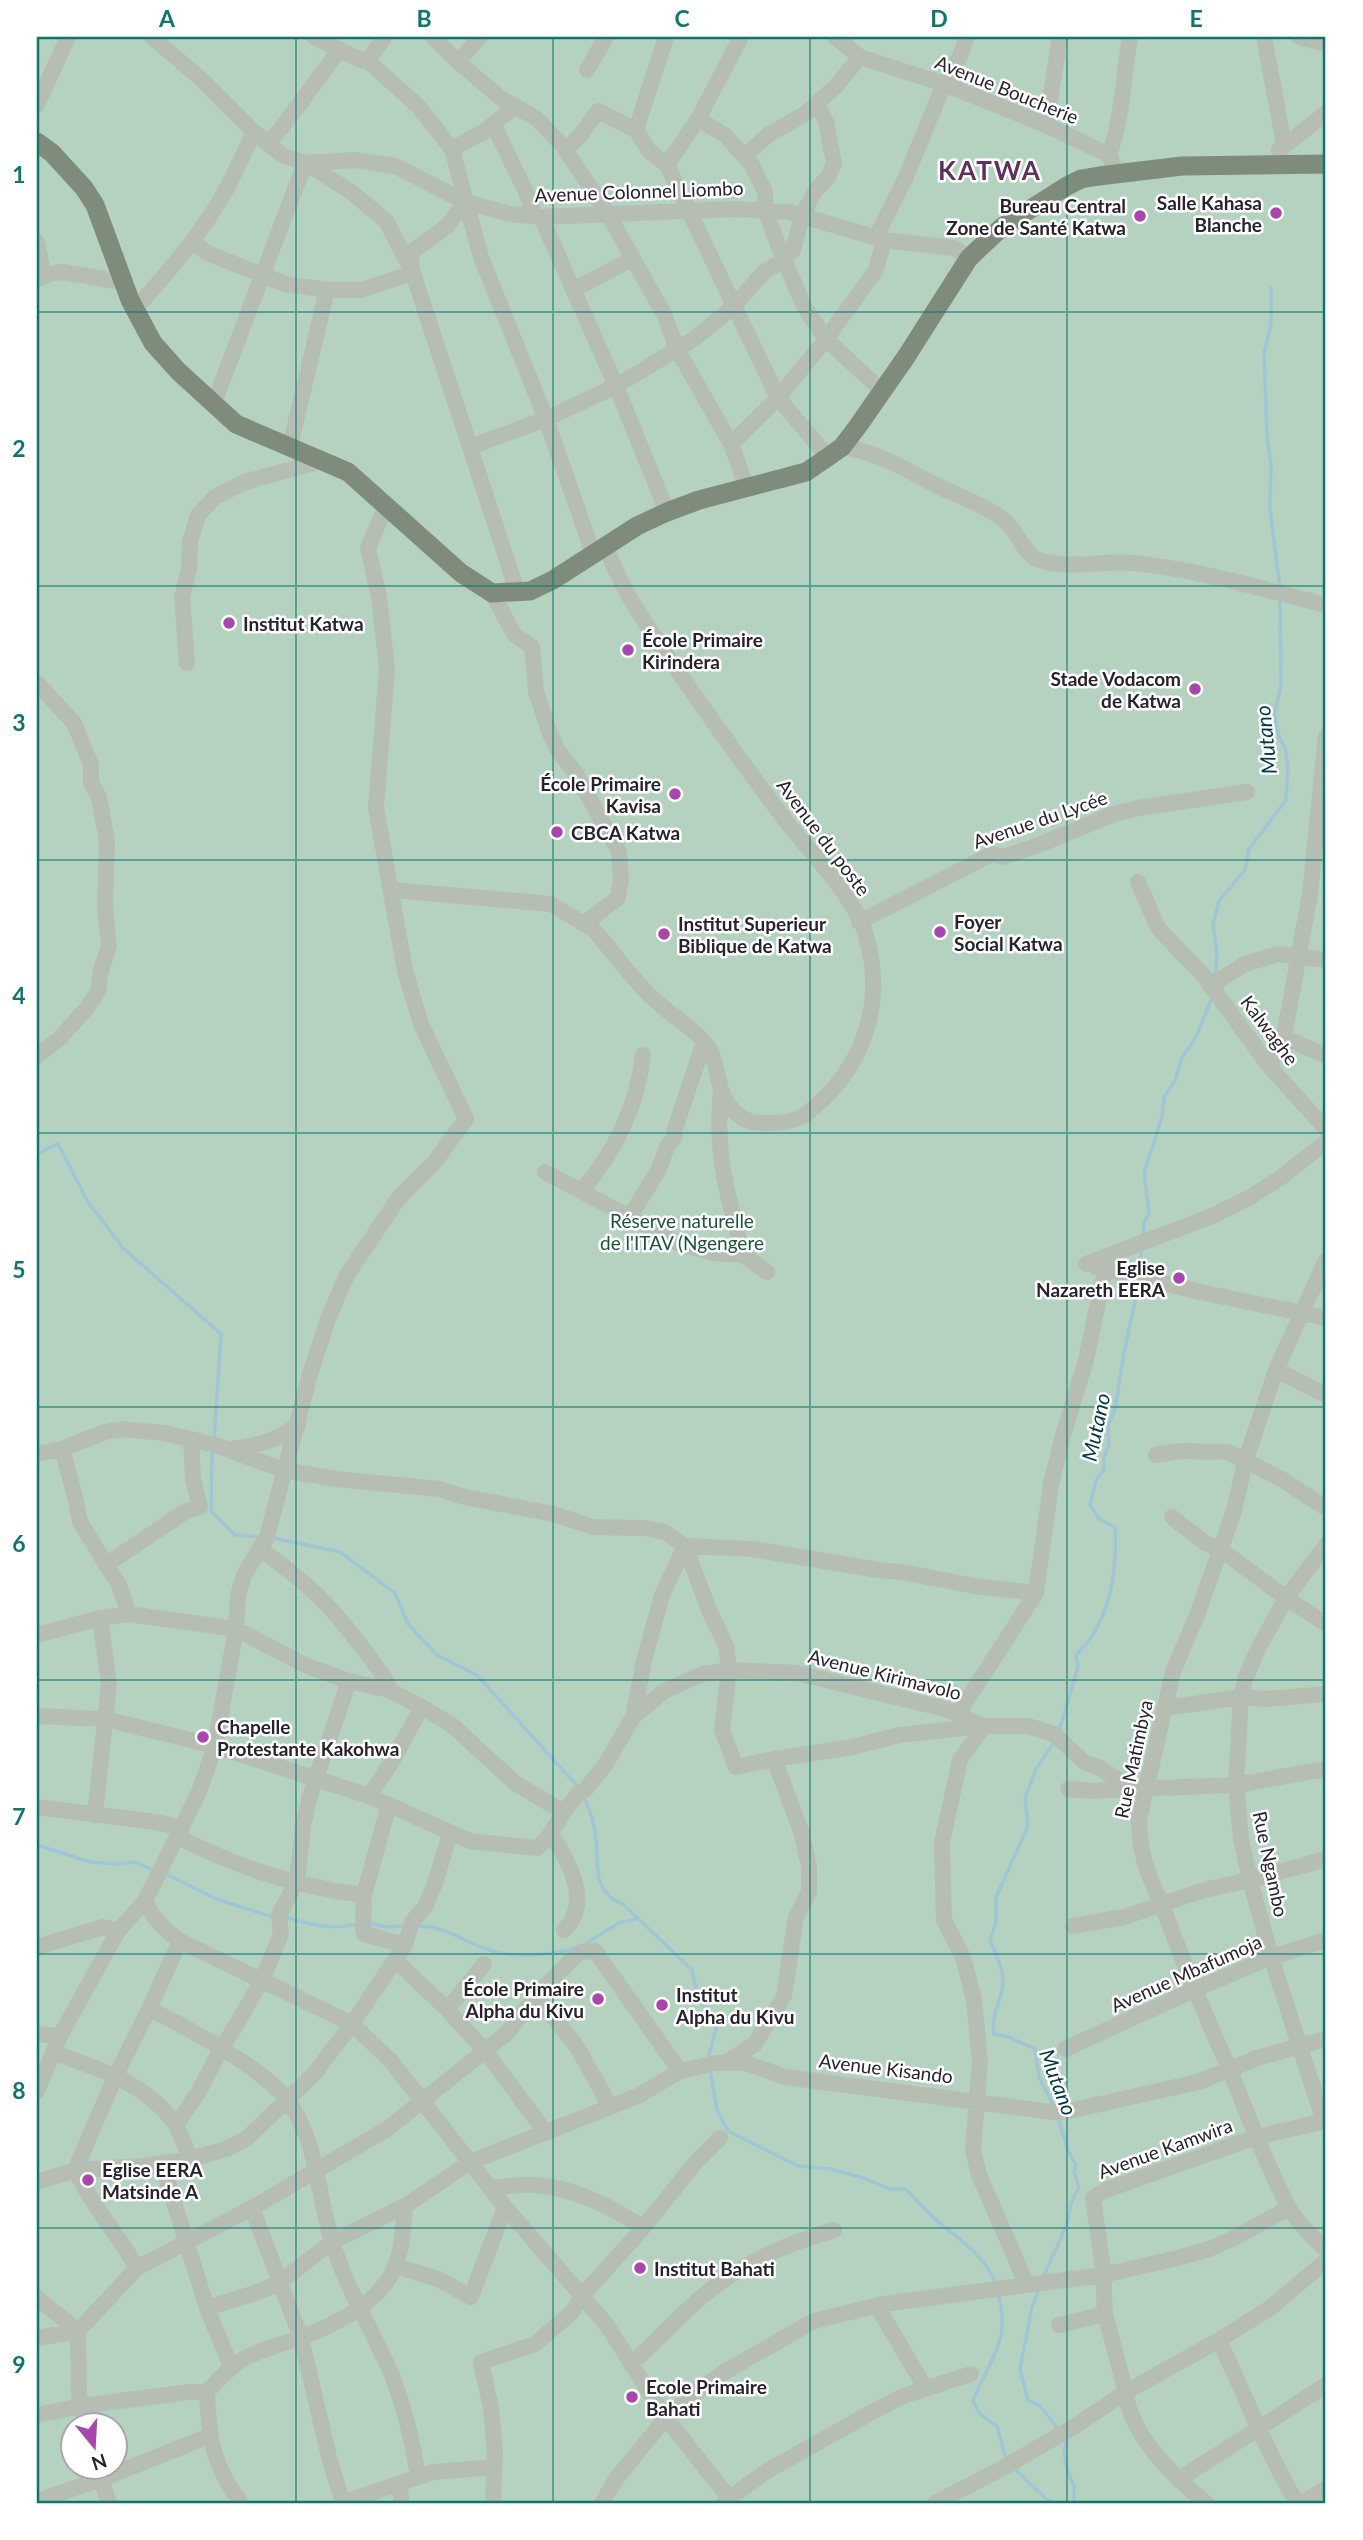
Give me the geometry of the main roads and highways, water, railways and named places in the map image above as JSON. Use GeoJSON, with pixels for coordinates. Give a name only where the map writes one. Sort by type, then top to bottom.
{"type":"FeatureCollection","features":[{"type":"Feature","properties":{"kind":"main road"},"geometry":{"type":"LineString","coordinates":[[37,142],[52,153],[84,188],[95,205],[122,282],[135,309],[153,342],[178,372],[236,424],[348,472],[461,573],[492,593],[530,591],[553,580],[637,526],[667,512],[806,472],[835,452],[882,391],[969,258],[1002,227],[1067,186],[1113,164],[1326,164]]}},
{"type":"Feature","properties":{"kind":"waterway","name":"Mutano"},"geometry":{"type":"LineString","coordinates":[[1271,288],[1271,324],[1264,353],[1267,436],[1271,465],[1270,509],[1280,589]]}},
{"type":"Feature","properties":{"kind":"waterway","name":"Mutano"},"geometry":{"type":"LineString","coordinates":[[1215,978],[1217,954],[1213,925],[1219,901],[1245,870],[1249,849],[1286,800],[1288,766],[1274,714],[1281,686],[1280,597]]}},
{"type":"Feature","properties":{"kind":"waterway","name":"Mutano"},"geometry":{"type":"LineString","coordinates":[[1143,1236],[1144,1223],[1149,1213],[1144,1173],[1162,1117],[1164,1097],[1175,1081],[1182,1058],[1196,1037],[1213,995]]}},
{"type":"Feature","properties":{"kind":"waterway"},"geometry":{"type":"LineString","coordinates":[[37,1154],[58,1144],[88,1202],[123,1248],[221,1334],[214,1440]]}},
{"type":"Feature","properties":{"kind":"waterway","name":"Mutano"},"geometry":{"type":"LineString","coordinates":[[1141,1274],[1142,1248]]}},
{"type":"Feature","properties":{"kind":"waterway","name":"Mutano"},"geometry":{"type":"LineString","coordinates":[[1059,1731],[1078,1667],[1076,1655],[1090,1639],[1100,1621],[1112,1582],[1115,1527],[1099,1519],[1090,1505],[1096,1480],[1104,1469],[1104,1457],[1109,1445],[1108,1425],[1115,1409],[1139,1282]]}},
{"type":"Feature","properties":{"kind":"waterway"},"geometry":{"type":"LineString","coordinates":[[212,1451],[211,1511],[235,1535],[262,1537]]}},
{"type":"Feature","properties":{"kind":"waterway"},"geometry":{"type":"LineString","coordinates":[[273,1538],[340,1552],[395,1593],[408,1624],[437,1655],[478,1676],[578,1787]]}},
{"type":"Feature","properties":{"kind":"waterway","name":"Mutano"},"geometry":{"type":"LineString","coordinates":[[1054,2107],[1039,2077],[1035,2049],[1009,2037],[994,2034],[994,2016],[1003,1983],[990,1939],[996,1923],[996,1897],[1028,1826],[1025,1798],[1036,1769],[1055,1741]]}},
{"type":"Feature","properties":{"kind":"waterway"},"geometry":{"type":"LineString","coordinates":[[583,1797],[595,1828],[597,1868],[601,1885],[606,1893],[623,1904],[692,1970],[699,2001],[714,2015],[717,2025],[708,2059]]}},
{"type":"Feature","properties":{"kind":"waterway"},"geometry":{"type":"LineString","coordinates":[[37,1845],[90,1862],[135,1862],[156,1871]]}},
{"type":"Feature","properties":{"kind":"waterway"},"geometry":{"type":"LineString","coordinates":[[164,1873],[216,1899],[273,1917]]}},
{"type":"Feature","properties":{"kind":"waterway"},"geometry":{"type":"LineString","coordinates":[[283,1916],[320,1926],[358,1924]]}},
{"type":"Feature","properties":{"kind":"waterway"},"geometry":{"type":"LineString","coordinates":[[585,1944],[619,1923],[636,1919]]}},
{"type":"Feature","properties":{"kind":"waterway"},"geometry":{"type":"LineString","coordinates":[[369,1923],[386,1927],[406,1926]]}},
{"type":"Feature","properties":{"kind":"waterway"},"geometry":{"type":"LineString","coordinates":[[417,1926],[436,1928],[489,1950],[509,1954],[543,1954],[575,1948]]}},
{"type":"Feature","properties":{"kind":"waterway"},"geometry":{"type":"LineString","coordinates":[[710,2070],[717,2110],[728,2131],[798,2166],[831,2169],[864,2178],[889,2189],[905,2189],[981,2259],[996,2286]]}},
{"type":"Feature","properties":{"kind":"waterway","name":"Mutano"},"geometry":{"type":"LineString","coordinates":[[1043,2278],[1079,2188],[1074,2171],[1076,2165],[1068,2150],[1058,2118]]}},
{"type":"Feature","properties":{"kind":"waterway","name":"Mutano"},"geometry":{"type":"LineString","coordinates":[[1039,2289],[1032,2307],[1020,2369],[1028,2400],[1040,2406],[1060,2431]]}},
{"type":"Feature","properties":{"kind":"waterway"},"geometry":{"type":"LineString","coordinates":[[998,2293],[1002,2310],[1000,2338],[973,2401],[980,2414],[997,2426],[1006,2459]]}},
{"type":"Feature","properties":{"kind":"waterway","name":"Mutano"},"geometry":{"type":"LineString","coordinates":[[1063,2438],[1066,2442],[1064,2452],[1067,2469],[1074,2486],[1074,2503]]}},
{"type":"Feature","properties":{"kind":"waterway"},"geometry":{"type":"LineString","coordinates":[[1013,2467],[1053,2503]]}},
{"type":"Feature","properties":{"kind":"place","name":"Salle Kahasa Blanche"},"geometry":{"type":"Point","coordinates":[1276,213]}},
{"type":"Feature","properties":{"kind":"place","name":"Bureau Central Zone de Santé Katwa"},"geometry":{"type":"Point","coordinates":[1140,216]}},
{"type":"Feature","properties":{"kind":"place","name":"Institut Katwa"},"geometry":{"type":"Point","coordinates":[229,623]}},
{"type":"Feature","properties":{"kind":"place","name":"École Primaire Kirindera"},"geometry":{"type":"Point","coordinates":[628,650]}},
{"type":"Feature","properties":{"kind":"place","name":"Stade Vodacom de Katwa"},"geometry":{"type":"Point","coordinates":[1195,689]}},
{"type":"Feature","properties":{"kind":"place","name":"École Primaire Kavisa"},"geometry":{"type":"Point","coordinates":[675,794]}},
{"type":"Feature","properties":{"kind":"place","name":"CBCA Katwa"},"geometry":{"type":"Point","coordinates":[557,832]}},
{"type":"Feature","properties":{"kind":"place","name":"Foyer Social Katwa"},"geometry":{"type":"Point","coordinates":[940,932]}},
{"type":"Feature","properties":{"kind":"place","name":"Institut Superieur Biblique de Katwa"},"geometry":{"type":"Point","coordinates":[664,934]}},
{"type":"Feature","properties":{"kind":"place","name":"Eglise Nazareth EERA"},"geometry":{"type":"Point","coordinates":[1179,1278]}},
{"type":"Feature","properties":{"kind":"place","name":"Chapelle Protestante Kakohwa"},"geometry":{"type":"Point","coordinates":[203,1737]}},
{"type":"Feature","properties":{"kind":"place","name":"École Primaire Alpha du Kivu"},"geometry":{"type":"Point","coordinates":[598,1999]}},
{"type":"Feature","properties":{"kind":"place","name":"Institut Alpha du Kivu"},"geometry":{"type":"Point","coordinates":[662,2005]}},
{"type":"Feature","properties":{"kind":"place","name":"Eglise EERA Matsinde A"},"geometry":{"type":"Point","coordinates":[88,2180]}},
{"type":"Feature","properties":{"kind":"place","name":"Institut Bahati"},"geometry":{"type":"Point","coordinates":[640,2268]}},
{"type":"Feature","properties":{"kind":"place","name":"Ecole Primaire Bahati"},"geometry":{"type":"Point","coordinates":[632,2397]}},
{"type":"Feature","properties":{"kind":"district","name":"KATWA"},"geometry":{"type":"Point","coordinates":[990,170]}},
{"type":"Feature","properties":{"kind":"park label","name":"Réserve naturelle de l'ITAV (Ngengere"},"geometry":{"type":"Point","coordinates":[682,1231]}}]}
